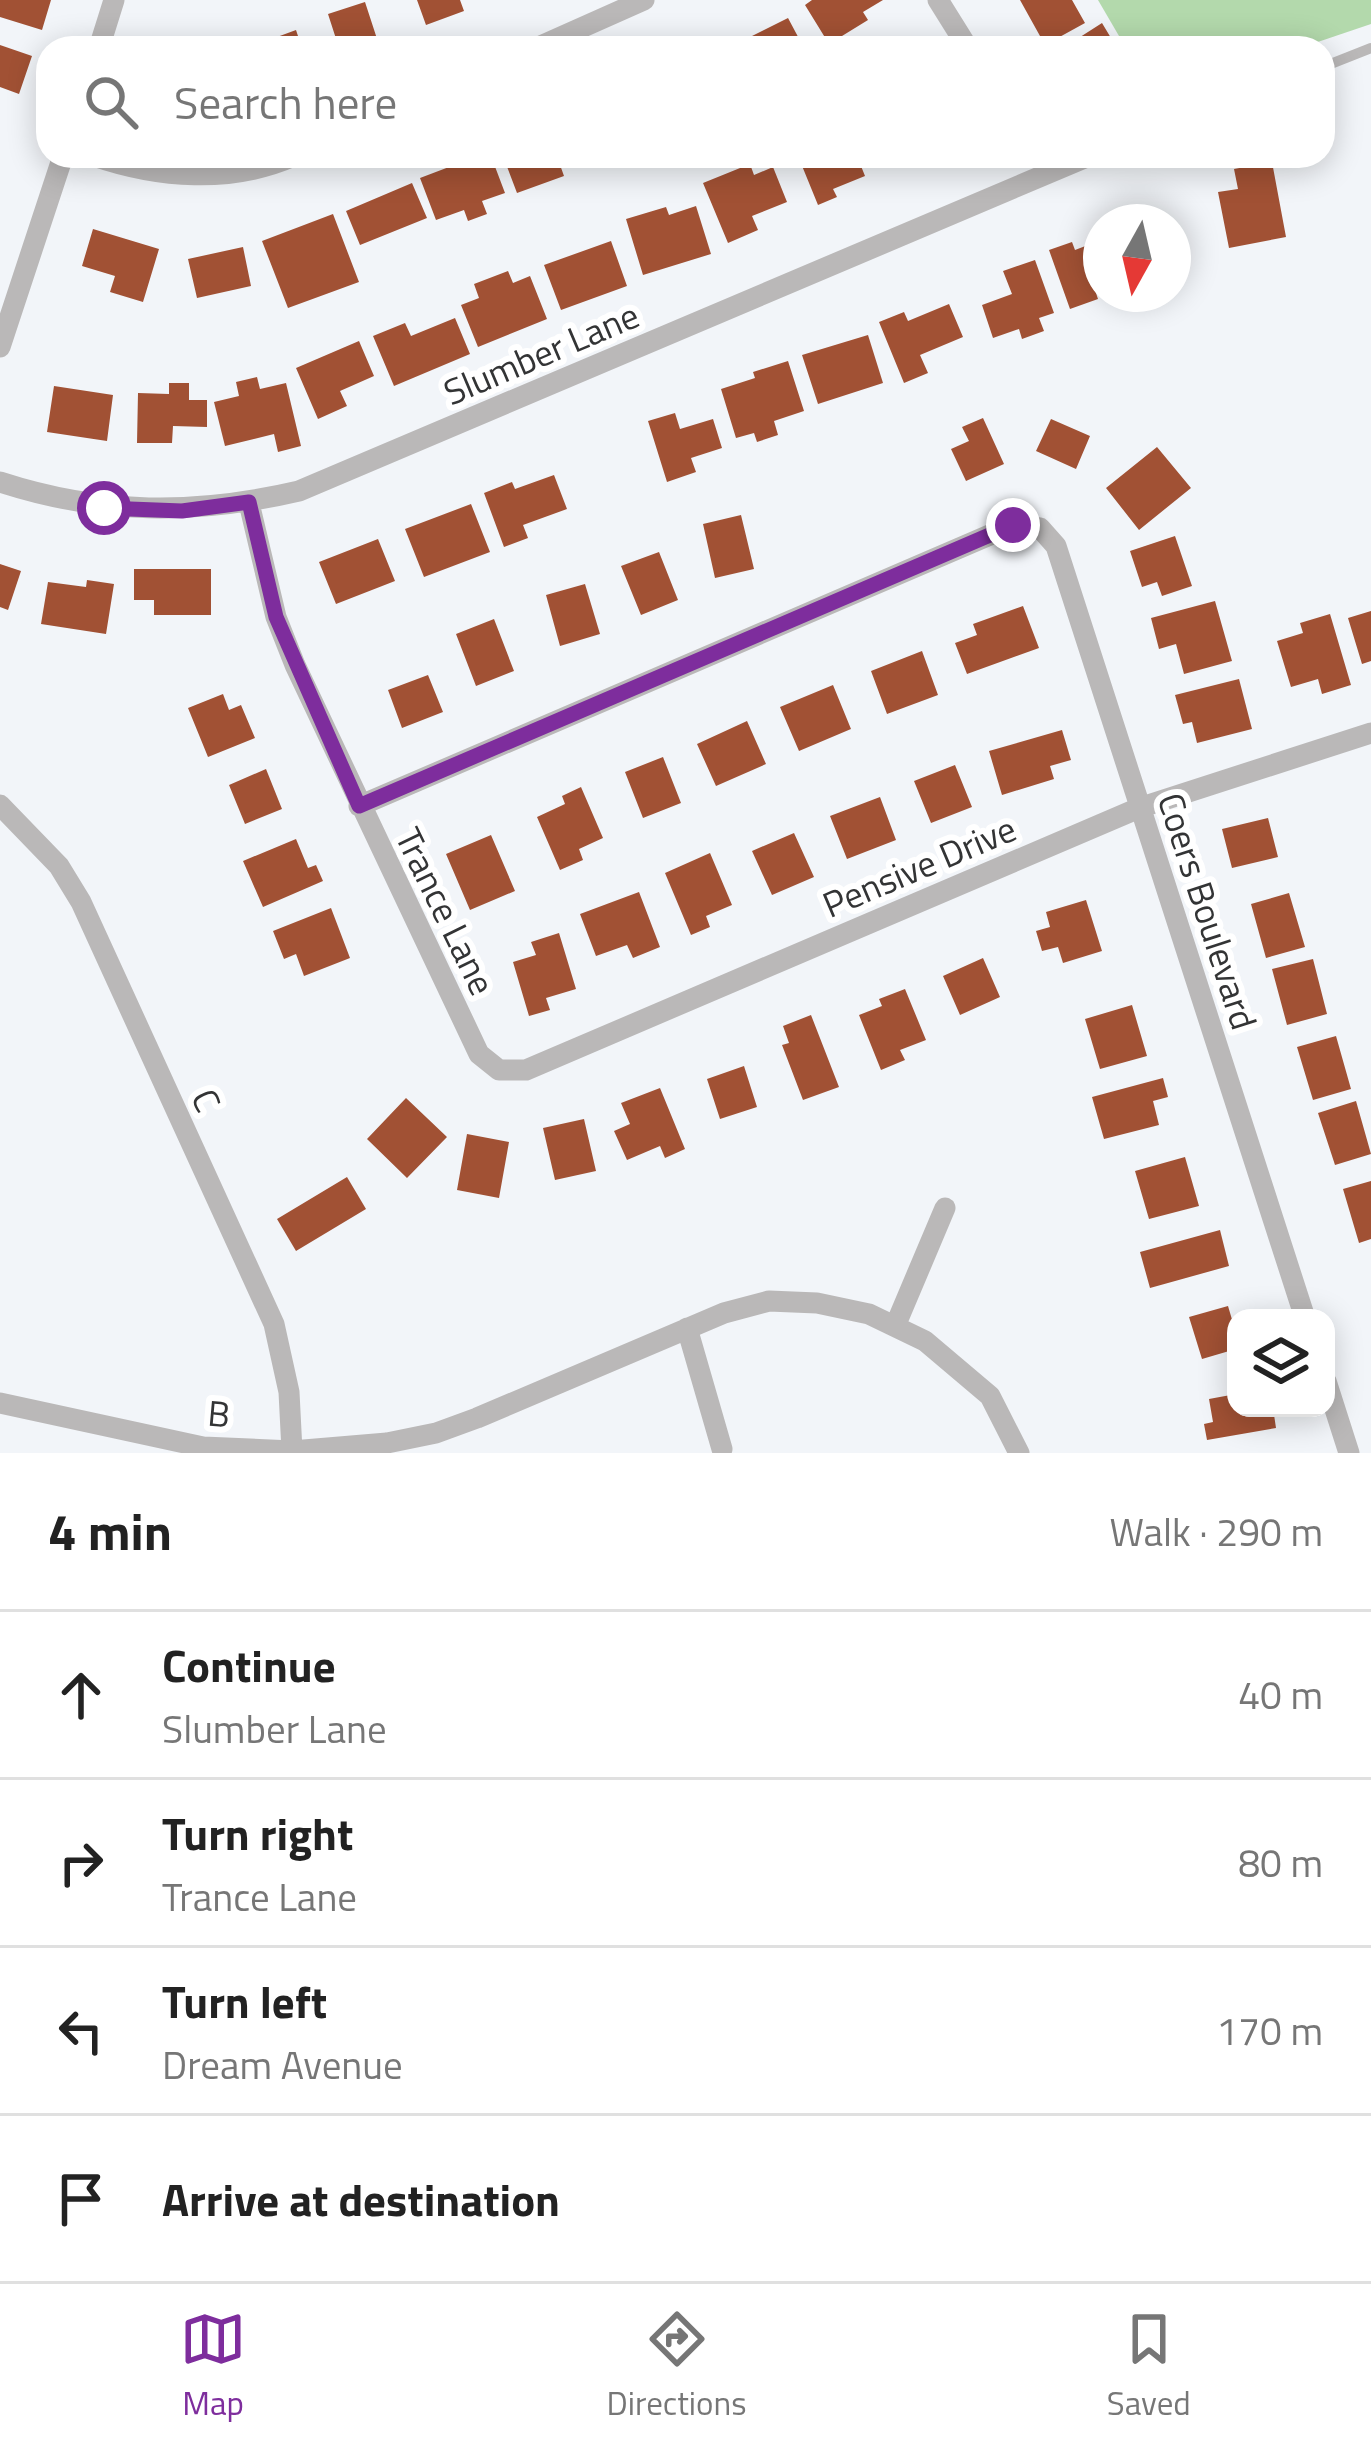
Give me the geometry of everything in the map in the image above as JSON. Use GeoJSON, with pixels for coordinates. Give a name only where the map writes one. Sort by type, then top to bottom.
{"type":"FeatureCollection","features":[{"type":"Feature","properties":{"kind":"street"},"geometry":{"type":"LineString","coordinates":[[103,36],[114,0]]}},
{"type":"Feature","properties":{"kind":"street"},"geometry":{"type":"LineString","coordinates":[[563,36],[644,0]]}},
{"type":"Feature","properties":{"kind":"street"},"geometry":{"type":"LineString","coordinates":[[938,0],[960,36]]}},
{"type":"Feature","properties":{"kind":"street"},"geometry":{"type":"LineString","coordinates":[[0,347],[59,168]]}},
{"type":"Feature","properties":{"kind":"street"},"geometry":{"type":"LineString","coordinates":[[145,168],[174,175],[224,174],[247,168]]}},
{"type":"Feature","properties":{"kind":"street","name":"Slumber Lane"},"geometry":{"type":"LineString","coordinates":[[0,482],[104,508],[182,511],[249,502],[338,476],[1032,168]]}},
{"type":"Feature","properties":{"kind":"street","name":"Trance Lane"},"geometry":{"type":"LineString","coordinates":[[249,502],[276,617],[359,806],[479,1054],[499,1070]]}},
{"type":"Feature","properties":{"kind":"street","name":"Coers Boulevard"},"geometry":{"type":"LineString","coordinates":[[359,806],[1013,525],[1040,528],[1056,546],[1302,1309]]}},
{"type":"Feature","properties":{"kind":"street","name":"Pensive Drive"},"geometry":{"type":"LineString","coordinates":[[499,1070],[526,1070],[1139,808],[1371,733]]}},
{"type":"Feature","properties":{"kind":"street","name":"C"},"geometry":{"type":"LineString","coordinates":[[0,805],[59,866],[81,902],[264,1303],[283,1358],[292,1450]]}},
{"type":"Feature","properties":{"kind":"street"},"geometry":{"type":"LineString","coordinates":[[896,1324],[945,1208]]}},
{"type":"Feature","properties":{"kind":"street","name":"B"},"geometry":{"type":"LineString","coordinates":[[0,1402],[203,1447],[292,1450],[439,1443],[687,1328],[769,1301],[818,1303],[896,1324],[956,1364],[990,1396],[1019,1453]]}},
{"type":"Feature","properties":{"kind":"street"},"geometry":{"type":"LineString","coordinates":[[687,1328],[722,1449]]}},
{"type":"Feature","properties":{"kind":"street"},"geometry":{"type":"LineString","coordinates":[[1335,1409],[1349,1453]]}},
{"type":"Feature","properties":{"kind":"lane"},"geometry":{"type":"LineString","coordinates":[[1335,62],[1371,48]]}},
{"type":"Feature","properties":{"kind":"green space"},"geometry":{"type":"Polygon","coordinates":[[[1098,0],[1371,0],[1371,24],[1335,36],[1119,36],[1098,0]]]}},
{"type":"Feature","properties":{"kind":"building"},"geometry":{"type":"Polygon","coordinates":[[[0,0],[51,0],[42,30],[0,17],[0,0]]]}},
{"type":"Feature","properties":{"kind":"building"},"geometry":{"type":"Polygon","coordinates":[[[417,0],[460,0],[464,11],[426,25],[417,0]]]}},
{"type":"Feature","properties":{"kind":"building"},"geometry":{"type":"Polygon","coordinates":[[[812,0],[883,0],[863,12],[868,20],[842,36],[824,36],[805,5],[812,0]]]}},
{"type":"Feature","properties":{"kind":"building"},"geometry":{"type":"Polygon","coordinates":[[[1020,0],[1072,0],[1085,23],[1061,36],[1040,36],[1020,0]]]}},
{"type":"Feature","properties":{"kind":"building"},"geometry":{"type":"Polygon","coordinates":[[[365,2],[376,36],[335,36],[328,14],[365,2]]]}},
{"type":"Feature","properties":{"kind":"building"},"geometry":{"type":"Polygon","coordinates":[[[788,18],[798,36],[752,36],[788,18]]]}},
{"type":"Feature","properties":{"kind":"building"},"geometry":{"type":"Polygon","coordinates":[[[1102,23],[1110,36],[1082,36],[1102,23]]]}},
{"type":"Feature","properties":{"kind":"building"},"geometry":{"type":"Polygon","coordinates":[[[0,45],[32,56],[19,94],[0,87],[0,45]]]}},
{"type":"Feature","properties":{"kind":"building"},"geometry":{"type":"Polygon","coordinates":[[[446,168],[496,168],[505,193],[482,201],[487,214],[468,221],[464,210],[436,220],[420,178],[446,168]]]}},
{"type":"Feature","properties":{"kind":"building"},"geometry":{"type":"Polygon","coordinates":[[[508,168],[561,168],[564,176],[517,193],[508,168]]]}},
{"type":"Feature","properties":{"kind":"building"},"geometry":{"type":"Polygon","coordinates":[[[740,168],[751,168],[754,175],[773,168],[787,202],[752,216],[758,230],[728,243],[703,183],[740,168]]]}},
{"type":"Feature","properties":{"kind":"building"},"geometry":{"type":"Polygon","coordinates":[[[803,168],[862,168],[865,176],[833,189],[837,197],[818,205],[803,168]]]}},
{"type":"Feature","properties":{"kind":"building"},"geometry":{"type":"Polygon","coordinates":[[[1273,168],[1286,237],[1229,248],[1218,192],[1238,189],[1234,169],[1273,168]]]}},
{"type":"Feature","properties":{"kind":"building"},"geometry":{"type":"Polygon","coordinates":[[[412,183],[427,218],[360,245],[346,211],[412,183]]]}},
{"type":"Feature","properties":{"kind":"building"},"geometry":{"type":"Polygon","coordinates":[[[696,206],[711,254],[643,275],[626,219],[666,207],[669,215],[696,206]]]}},
{"type":"Feature","properties":{"kind":"building"},"geometry":{"type":"Polygon","coordinates":[[[333,214],[359,282],[288,308],[262,241],[333,214]]]}},
{"type":"Feature","properties":{"kind":"building"},"geometry":{"type":"Polygon","coordinates":[[[93,229],[159,249],[143,302],[110,292],[115,276],[82,266],[93,229]]]}},
{"type":"Feature","properties":{"kind":"building"},"geometry":{"type":"Polygon","coordinates":[[[611,241],[627,286],[561,310],[544,265],[611,241]]]}},
{"type":"Feature","properties":{"kind":"building"},"geometry":{"type":"Polygon","coordinates":[[[1072,242],[1075,250],[1083,247],[1083,304],[1070,309],[1049,250],[1072,242]]]}},
{"type":"Feature","properties":{"kind":"building"},"geometry":{"type":"Polygon","coordinates":[[[243,247],[251,286],[197,298],[188,259],[243,247]]]}},
{"type":"Feature","properties":{"kind":"building"},"geometry":{"type":"Polygon","coordinates":[[[1035,260],[1054,313],[1039,318],[1044,331],[1022,339],[1019,329],[993,338],[982,305],[1012,294],[1003,271],[1035,260]]]}},
{"type":"Feature","properties":{"kind":"building"},"geometry":{"type":"Polygon","coordinates":[[[508,271],[513,283],[530,276],[547,319],[478,347],[461,305],[479,298],[474,284],[508,271]]]}},
{"type":"Feature","properties":{"kind":"building"},"geometry":{"type":"Polygon","coordinates":[[[949,304],[963,337],[920,355],[928,373],[904,383],[879,322],[904,312],[908,321],[949,304]]]}},
{"type":"Feature","properties":{"kind":"building"},"geometry":{"type":"Polygon","coordinates":[[[455,318],[470,354],[394,386],[373,336],[405,323],[411,336],[455,318]]]}},
{"type":"Feature","properties":{"kind":"building"},"geometry":{"type":"Polygon","coordinates":[[[868,335],[883,383],[818,404],[802,355],[868,335]]]}},
{"type":"Feature","properties":{"kind":"building"},"geometry":{"type":"Polygon","coordinates":[[[359,341],[374,376],[340,391],[347,406],[318,419],[296,368],[359,341]]]}},
{"type":"Feature","properties":{"kind":"building"},"geometry":{"type":"Polygon","coordinates":[[[788,361],[804,411],[774,421],[778,435],[757,442],[754,433],[736,438],[721,389],[788,361]]]}},
{"type":"Feature","properties":{"kind":"building"},"geometry":{"type":"Polygon","coordinates":[[[257,377],[260,389],[286,383],[301,446],[278,452],[274,434],[225,446],[214,402],[239,396],[236,382],[257,377]]]}},
{"type":"Feature","properties":{"kind":"building"},"geometry":{"type":"Polygon","coordinates":[[[169,383],[189,383],[189,400],[207,400],[207,427],[173,426],[172,443],[137,443],[138,393],[169,394],[169,383]]]}},
{"type":"Feature","properties":{"kind":"building"},"geometry":{"type":"Polygon","coordinates":[[[54,386],[113,395],[107,441],[47,432],[54,386]]]}},
{"type":"Feature","properties":{"kind":"building"},"geometry":{"type":"Polygon","coordinates":[[[675,413],[680,429],[713,419],[722,448],[691,458],[696,472],[667,482],[648,421],[675,413]]]}},
{"type":"Feature","properties":{"kind":"building"},"geometry":{"type":"Polygon","coordinates":[[[983,418],[1004,464],[966,481],[951,449],[969,441],[962,427],[983,418]]]}},
{"type":"Feature","properties":{"kind":"building"},"geometry":{"type":"Polygon","coordinates":[[[1051,419],[1090,436],[1076,469],[1036,451],[1051,419]]]}},
{"type":"Feature","properties":{"kind":"building"},"geometry":{"type":"Polygon","coordinates":[[[1157,447],[1191,488],[1139,530],[1106,488],[1157,447]]]}},
{"type":"Feature","properties":{"kind":"building"},"geometry":{"type":"Polygon","coordinates":[[[554,475],[567,509],[523,525],[528,538],[504,547],[484,493],[512,482],[515,489],[554,475]]]}},
{"type":"Feature","properties":{"kind":"building"},"geometry":{"type":"Polygon","coordinates":[[[471,504],[490,552],[424,577],[405,529],[471,504]]]}},
{"type":"Feature","properties":{"kind":"building"},"geometry":{"type":"Polygon","coordinates":[[[741,515],[754,569],[715,578],[703,524],[741,515]]]}},
{"type":"Feature","properties":{"kind":"building"},"geometry":{"type":"Polygon","coordinates":[[[1175,536],[1192,586],[1162,596],[1157,582],[1142,587],[1130,551],[1175,536]]]}},
{"type":"Feature","properties":{"kind":"building"},"geometry":{"type":"Polygon","coordinates":[[[378,539],[395,581],[336,604],[319,562],[378,539]]]}},
{"type":"Feature","properties":{"kind":"building"},"geometry":{"type":"Polygon","coordinates":[[[659,552],[678,600],[641,615],[621,566],[659,552]]]}},
{"type":"Feature","properties":{"kind":"building"},"geometry":{"type":"Polygon","coordinates":[[[0,564],[21,571],[8,610],[0,607],[0,564]]]}},
{"type":"Feature","properties":{"kind":"building"},"geometry":{"type":"Polygon","coordinates":[[[134,569],[211,569],[211,615],[154,615],[154,600],[134,600],[134,569]]]}},
{"type":"Feature","properties":{"kind":"building"},"geometry":{"type":"Polygon","coordinates":[[[87,580],[114,584],[106,634],[41,624],[48,582],[86,587],[87,580]]]}},
{"type":"Feature","properties":{"kind":"building"},"geometry":{"type":"Polygon","coordinates":[[[585,584],[600,634],[560,646],[546,595],[585,584]]]}},
{"type":"Feature","properties":{"kind":"building"},"geometry":{"type":"Polygon","coordinates":[[[1215,601],[1232,661],[1184,674],[1176,644],[1159,649],[1151,618],[1215,601]]]}},
{"type":"Feature","properties":{"kind":"building"},"geometry":{"type":"Polygon","coordinates":[[[1023,606],[1039,648],[967,674],[955,643],[977,635],[973,624],[1023,606]]]}},
{"type":"Feature","properties":{"kind":"building"},"geometry":{"type":"Polygon","coordinates":[[[1371,611],[1371,661],[1362,664],[1348,618],[1371,611]]]}},
{"type":"Feature","properties":{"kind":"building"},"geometry":{"type":"Polygon","coordinates":[[[1330,614],[1351,685],[1322,694],[1318,679],[1291,687],[1277,641],[1303,633],[1300,623],[1330,614]]]}},
{"type":"Feature","properties":{"kind":"building"},"geometry":{"type":"Polygon","coordinates":[[[494,619],[514,671],[476,686],[456,634],[494,619]]]}},
{"type":"Feature","properties":{"kind":"building"},"geometry":{"type":"Polygon","coordinates":[[[922,651],[938,695],[887,714],[871,671],[922,651]]]}},
{"type":"Feature","properties":{"kind":"building"},"geometry":{"type":"Polygon","coordinates":[[[428,675],[443,712],[402,728],[388,690],[428,675]]]}},
{"type":"Feature","properties":{"kind":"building"},"geometry":{"type":"Polygon","coordinates":[[[1239,679],[1252,729],[1197,743],[1192,722],[1183,724],[1175,695],[1239,679]]]}},
{"type":"Feature","properties":{"kind":"building"},"geometry":{"type":"Polygon","coordinates":[[[833,685],[851,729],[799,751],[780,707],[833,685]]]}},
{"type":"Feature","properties":{"kind":"building"},"geometry":{"type":"Polygon","coordinates":[[[223,694],[229,710],[241,705],[255,738],[208,757],[188,708],[223,694]]]}},
{"type":"Feature","properties":{"kind":"building"},"geometry":{"type":"Polygon","coordinates":[[[747,721],[766,764],[716,786],[697,744],[747,721]]]}},
{"type":"Feature","properties":{"kind":"building"},"geometry":{"type":"Polygon","coordinates":[[[1062,730],[1071,760],[1050,766],[1054,779],[1002,795],[989,751],[1062,730]]]}},
{"type":"Feature","properties":{"kind":"building"},"geometry":{"type":"Polygon","coordinates":[[[663,757],[681,803],[643,818],[625,772],[663,757]]]}},
{"type":"Feature","properties":{"kind":"building"},"geometry":{"type":"Polygon","coordinates":[[[955,765],[972,807],[931,823],[914,781],[955,765]]]}},
{"type":"Feature","properties":{"kind":"building"},"geometry":{"type":"Polygon","coordinates":[[[266,769],[282,809],[245,824],[229,785],[266,769]]]}},
{"type":"Feature","properties":{"kind":"building"},"geometry":{"type":"Polygon","coordinates":[[[581,787],[603,838],[579,849],[583,860],[560,870],[537,817],[565,804],[562,796],[581,787]]]}},
{"type":"Feature","properties":{"kind":"building"},"geometry":{"type":"Polygon","coordinates":[[[880,797],[896,840],[847,859],[830,816],[880,797]]]}},
{"type":"Feature","properties":{"kind":"building"},"geometry":{"type":"Polygon","coordinates":[[[1268,818],[1278,857],[1232,868],[1222,829],[1268,818]]]}},
{"type":"Feature","properties":{"kind":"building"},"geometry":{"type":"Polygon","coordinates":[[[794,833],[814,877],[772,895],[752,851],[794,833]]]}},
{"type":"Feature","properties":{"kind":"building"},"geometry":{"type":"Polygon","coordinates":[[[491,835],[515,891],[470,910],[446,854],[491,835]]]}},
{"type":"Feature","properties":{"kind":"building"},"geometry":{"type":"Polygon","coordinates":[[[296,839],[308,868],[316,865],[323,881],[263,907],[243,861],[296,839]]]}},
{"type":"Feature","properties":{"kind":"building"},"geometry":{"type":"Polygon","coordinates":[[[710,853],[732,905],[706,916],[710,927],[691,935],[665,873],[710,853]]]}},
{"type":"Feature","properties":{"kind":"building"},"geometry":{"type":"Polygon","coordinates":[[[639,892],[660,947],[633,958],[627,945],[596,956],[580,914],[639,892]]]}},
{"type":"Feature","properties":{"kind":"building"},"geometry":{"type":"Polygon","coordinates":[[[1289,893],[1305,947],[1266,958],[1251,904],[1289,893]]]}},
{"type":"Feature","properties":{"kind":"building"},"geometry":{"type":"Polygon","coordinates":[[[1086,900],[1102,951],[1063,963],[1058,947],[1042,951],[1036,931],[1050,927],[1046,912],[1086,900]]]}},
{"type":"Feature","properties":{"kind":"building"},"geometry":{"type":"Polygon","coordinates":[[[331,908],[350,958],[304,976],[296,954],[284,959],[273,931],[331,908]]]}},
{"type":"Feature","properties":{"kind":"building"},"geometry":{"type":"Polygon","coordinates":[[[559,933],[576,989],[546,998],[550,1010],[529,1016],[513,962],[536,955],[531,942],[559,933]]]}},
{"type":"Feature","properties":{"kind":"building"},"geometry":{"type":"Polygon","coordinates":[[[983,958],[1000,997],[960,1015],[943,976],[983,958]]]}},
{"type":"Feature","properties":{"kind":"building"},"geometry":{"type":"Polygon","coordinates":[[[1313,959],[1327,1014],[1287,1025],[1272,969],[1313,959]]]}},
{"type":"Feature","properties":{"kind":"building"},"geometry":{"type":"Polygon","coordinates":[[[905,989],[926,1040],[900,1050],[905,1060],[881,1070],[859,1015],[882,1006],[879,999],[905,989]]]}},
{"type":"Feature","properties":{"kind":"building"},"geometry":{"type":"Polygon","coordinates":[[[1132,1005],[1147,1056],[1100,1069],[1085,1019],[1132,1005]]]}},
{"type":"Feature","properties":{"kind":"building"},"geometry":{"type":"Polygon","coordinates":[[[811,1015],[839,1087],[803,1100],[782,1045],[789,1043],[783,1026],[811,1015]]]}},
{"type":"Feature","properties":{"kind":"building"},"geometry":{"type":"Polygon","coordinates":[[[1336,1036],[1351,1089],[1313,1100],[1297,1047],[1336,1036]]]}},
{"type":"Feature","properties":{"kind":"building"},"geometry":{"type":"Polygon","coordinates":[[[744,1066],[757,1107],[720,1119],[707,1079],[744,1066]]]}},
{"type":"Feature","properties":{"kind":"building"},"geometry":{"type":"Polygon","coordinates":[[[1163,1078],[1168,1097],[1153,1101],[1159,1125],[1104,1139],[1092,1097],[1163,1078]]]}},
{"type":"Feature","properties":{"kind":"building"},"geometry":{"type":"Polygon","coordinates":[[[660,1088],[685,1149],[665,1158],[660,1146],[627,1160],[614,1131],[630,1124],[621,1103],[660,1088]]]}},
{"type":"Feature","properties":{"kind":"building"},"geometry":{"type":"Polygon","coordinates":[[[406,1098],[447,1137],[407,1178],[367,1139],[406,1098]]]}},
{"type":"Feature","properties":{"kind":"building"},"geometry":{"type":"Polygon","coordinates":[[[1356,1101],[1371,1154],[1335,1165],[1318,1113],[1356,1101]]]}},
{"type":"Feature","properties":{"kind":"building"},"geometry":{"type":"Polygon","coordinates":[[[584,1119],[596,1171],[555,1180],[543,1128],[584,1119]]]}},
{"type":"Feature","properties":{"kind":"building"},"geometry":{"type":"Polygon","coordinates":[[[467,1134],[509,1142],[499,1198],[457,1190],[467,1134]]]}},
{"type":"Feature","properties":{"kind":"building"},"geometry":{"type":"Polygon","coordinates":[[[1185,1157],[1199,1206],[1149,1219],[1135,1171],[1185,1157]]]}},
{"type":"Feature","properties":{"kind":"building"},"geometry":{"type":"Polygon","coordinates":[[[347,1177],[366,1209],[296,1251],[277,1219],[347,1177]]]}},
{"type":"Feature","properties":{"kind":"building"},"geometry":{"type":"Polygon","coordinates":[[[1371,1181],[1371,1239],[1359,1243],[1343,1189],[1371,1181]]]}},
{"type":"Feature","properties":{"kind":"building"},"geometry":{"type":"Polygon","coordinates":[[[1220,1230],[1229,1266],[1150,1288],[1140,1252],[1220,1230]]]}},
{"type":"Feature","properties":{"kind":"building"},"geometry":{"type":"Polygon","coordinates":[[[1228,1306],[1227,1352],[1202,1359],[1189,1317],[1228,1306]]]}},
{"type":"Feature","properties":{"kind":"building"},"geometry":{"type":"Polygon","coordinates":[[[1227,1396],[1227,1417],[1274,1417],[1276,1428],[1207,1440],[1204,1424],[1213,1422],[1209,1399],[1227,1396]]]}},
{"type":"Feature","properties":{"kind":"route"},"geometry":{"type":"LineString","coordinates":[[104,508],[182,511],[249,502],[276,617],[359,806],[1013,525]]}}]}
